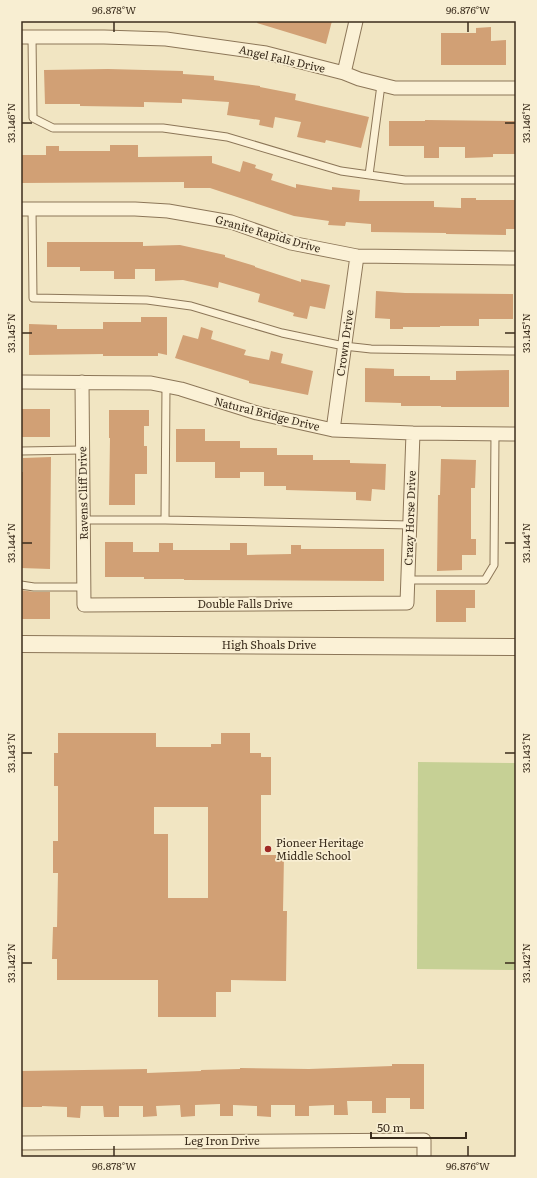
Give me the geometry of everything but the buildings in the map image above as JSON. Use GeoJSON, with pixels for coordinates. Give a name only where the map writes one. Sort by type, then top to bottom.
{"type":"FeatureCollection","features":[{"type":"Feature","properties":{"kind":"street"},"geometry":{"type":"LineString","coordinates":[[344,73],[356,21]]}},
{"type":"Feature","properties":{"kind":"street","name":"Angel Falls Drive"},"geometry":{"type":"LineString","coordinates":[[26,37],[166,39],[266,53],[396,88],[516,88]]}},
{"type":"Feature","properties":{"kind":"street","name":"Granite Rapids Drive"},"geometry":{"type":"LineString","coordinates":[[26,209],[135,209],[168,211],[231,222],[291,243],[357,256],[516,258]]}},
{"type":"Feature","properties":{"kind":"street","name":"Crown Drive"},"geometry":{"type":"LineString","coordinates":[[333,430],[357,256]]}},
{"type":"Feature","properties":{"kind":"street","name":"Natural Bridge Drive"},"geometry":{"type":"LineString","coordinates":[[21,382],[151,383],[181,389],[257,413],[333,430],[413,433],[516,434]]}},
{"type":"Feature","properties":{"kind":"street","name":"Ravens Cliff Drive"},"geometry":{"type":"LineString","coordinates":[[82,382],[84,605]]}},
{"type":"Feature","properties":{"kind":"street","name":"Crazy Horse Drive"},"geometry":{"type":"LineString","coordinates":[[407,603],[413,433]]}},
{"type":"Feature","properties":{"kind":"street","name":"Double Falls Drive"},"geometry":{"type":"LineString","coordinates":[[84,605],[407,603]]}},
{"type":"Feature","properties":{"kind":"street","name":"High Shoals Drive"},"geometry":{"type":"LineString","coordinates":[[21,644],[516,647]]}},
{"type":"Feature","properties":{"kind":"street","name":"Leg Iron Drive"},"geometry":{"type":"LineString","coordinates":[[21,1143],[424,1140],[424,1157]]}},
{"type":"Feature","properties":{"kind":"lane"},"geometry":{"type":"LineString","coordinates":[[26,37],[33,118],[53,128],[163,128],[227,137],[341,171],[405,180],[516,180]]}},
{"type":"Feature","properties":{"kind":"lane"},"geometry":{"type":"LineString","coordinates":[[369,175],[381,85]]}},
{"type":"Feature","properties":{"kind":"lane"},"geometry":{"type":"LineString","coordinates":[[26,209],[33,298],[147,300],[191,306],[282,333],[344,346],[371,349],[516,351]]}},
{"type":"Feature","properties":{"kind":"lane"},"geometry":{"type":"LineString","coordinates":[[165,520],[166,386]]}},
{"type":"Feature","properties":{"kind":"lane"},"geometry":{"type":"LineString","coordinates":[[408,580],[485,580],[494,565],[495,434]]}},
{"type":"Feature","properties":{"kind":"lane"},"geometry":{"type":"LineString","coordinates":[[21,451],[82,450]]}},
{"type":"Feature","properties":{"kind":"lane"},"geometry":{"type":"LineString","coordinates":[[83,520],[165,520],[410,525]]}},
{"type":"Feature","properties":{"kind":"lane"},"geometry":{"type":"LineString","coordinates":[[21,585],[34,587],[84,587]]}},
{"type":"Feature","properties":{"kind":"green space"},"geometry":{"type":"Polygon","coordinates":[[[418,762],[516,763],[516,970],[417,969],[418,762]]]}},
{"type":"Feature","properties":{"kind":"place","name":"Pioneer Heritage Middle School"},"geometry":{"type":"Point","coordinates":[268,849]}}]}
